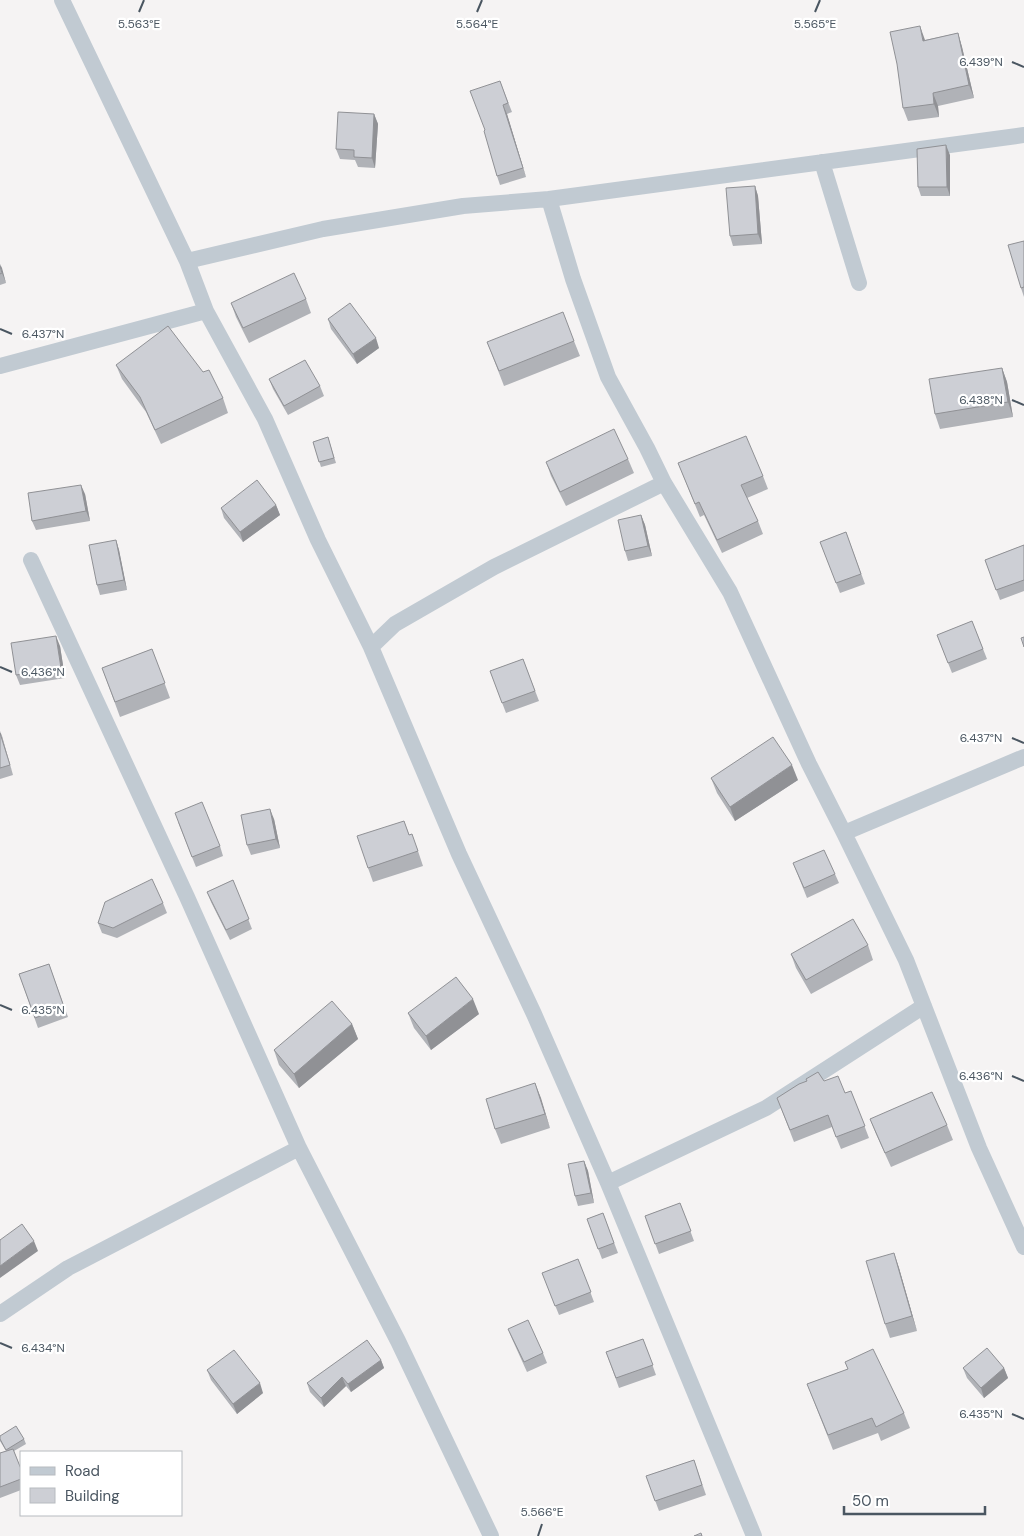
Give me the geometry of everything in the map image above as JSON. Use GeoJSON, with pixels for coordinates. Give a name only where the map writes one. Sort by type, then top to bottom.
{"type":"FeatureCollection","features":[{"type":"Feature","properties":{"kind":"street"},"geometry":{"type":"LineString","coordinates":[[62,0],[187,261],[206,311],[265,419],[318,540],[371,647],[459,854],[534,1014],[608,1182],[754,1536]]}},
{"type":"Feature","properties":{"kind":"street"},"geometry":{"type":"LineString","coordinates":[[187,261],[323,229],[463,206],[549,199],[1024,135]]}},
{"type":"Feature","properties":{"kind":"street"},"geometry":{"type":"LineString","coordinates":[[822,162],[860,283]]}},
{"type":"Feature","properties":{"kind":"street"},"geometry":{"type":"LineString","coordinates":[[549,199],[573,279],[608,377],[664,483],[730,592],[781,706],[906,960],[979,1148],[1024,1246]]}},
{"type":"Feature","properties":{"kind":"street"},"geometry":{"type":"LineString","coordinates":[[0,366],[206,311]]}},
{"type":"Feature","properties":{"kind":"street"},"geometry":{"type":"LineString","coordinates":[[371,647],[395,624],[494,567],[664,483]]}},
{"type":"Feature","properties":{"kind":"street"},"geometry":{"type":"LineString","coordinates":[[31,560],[183,888],[299,1148],[398,1341],[491,1536]]}},
{"type":"Feature","properties":{"kind":"street"},"geometry":{"type":"LineString","coordinates":[[844,833],[1024,757]]}},
{"type":"Feature","properties":{"kind":"street"},"geometry":{"type":"LineString","coordinates":[[608,1182],[766,1108],[924,1006]]}},
{"type":"Feature","properties":{"kind":"street"},"geometry":{"type":"LineString","coordinates":[[0,1314],[68,1268],[299,1148]]}},
{"type":"Feature","properties":{"kind":"building"},"geometry":{"type":"Polygon","coordinates":[[[920,26],[923,41],[958,33],[969,85],[933,93],[934,104],[903,108],[897,64],[890,32],[920,26]]]}},
{"type":"Feature","properties":{"kind":"building"},"geometry":{"type":"Polygon","coordinates":[[[500,81],[508,103],[503,105],[523,168],[497,176],[485,130],[470,91],[500,81]]]}},
{"type":"Feature","properties":{"kind":"building"},"geometry":{"type":"Polygon","coordinates":[[[338,112],[374,114],[372,158],[354,157],[354,150],[336,149],[338,112]]]}},
{"type":"Feature","properties":{"kind":"building"},"geometry":{"type":"Polygon","coordinates":[[[946,145],[947,187],[918,187],[917,149],[946,145]]]}},
{"type":"Feature","properties":{"kind":"building"},"geometry":{"type":"Polygon","coordinates":[[[755,186],[758,234],[730,236],[726,188],[755,186]]]}},
{"type":"Feature","properties":{"kind":"building"},"geometry":{"type":"Polygon","coordinates":[[[1024,241],[1024,287],[1021,288],[1008,245],[1024,241]]]}},
{"type":"Feature","properties":{"kind":"building"},"geometry":{"type":"Polygon","coordinates":[[[294,273],[306,299],[243,328],[231,303],[294,273]]]}},
{"type":"Feature","properties":{"kind":"building"},"geometry":{"type":"Polygon","coordinates":[[[350,303],[376,338],[353,354],[328,319],[350,303]]]}},
{"type":"Feature","properties":{"kind":"building"},"geometry":{"type":"Polygon","coordinates":[[[563,312],[574,341],[499,371],[487,342],[563,312]]]}},
{"type":"Feature","properties":{"kind":"building"},"geometry":{"type":"Polygon","coordinates":[[[168,326],[203,372],[209,370],[223,398],[155,430],[140,397],[116,365],[168,326]]]}},
{"type":"Feature","properties":{"kind":"building"},"geometry":{"type":"Polygon","coordinates":[[[305,360],[320,386],[284,406],[269,379],[305,360]]]}},
{"type":"Feature","properties":{"kind":"building"},"geometry":{"type":"Polygon","coordinates":[[[1002,368],[1008,402],[935,414],[929,379],[1002,368]]]}},
{"type":"Feature","properties":{"kind":"building"},"geometry":{"type":"Polygon","coordinates":[[[614,429],[628,459],[560,492],[546,462],[614,429]]]}},
{"type":"Feature","properties":{"kind":"building"},"geometry":{"type":"Polygon","coordinates":[[[746,436],[763,476],[741,485],[758,521],[717,540],[699,502],[695,504],[678,463],[746,436]]]}},
{"type":"Feature","properties":{"kind":"building"},"geometry":{"type":"Polygon","coordinates":[[[328,437],[334,458],[319,462],[313,442],[328,437]]]}},
{"type":"Feature","properties":{"kind":"building"},"geometry":{"type":"Polygon","coordinates":[[[257,480],[276,505],[240,532],[221,508],[257,480]]]}},
{"type":"Feature","properties":{"kind":"building"},"geometry":{"type":"Polygon","coordinates":[[[81,485],[86,511],[32,521],[28,493],[81,485]]]}},
{"type":"Feature","properties":{"kind":"building"},"geometry":{"type":"Polygon","coordinates":[[[641,515],[648,546],[625,551],[618,520],[641,515]]]}},
{"type":"Feature","properties":{"kind":"building"},"geometry":{"type":"Polygon","coordinates":[[[846,532],[861,574],[836,583],[820,542],[846,532]]]}},
{"type":"Feature","properties":{"kind":"building"},"geometry":{"type":"Polygon","coordinates":[[[116,540],[124,580],[97,585],[89,545],[116,540]]]}},
{"type":"Feature","properties":{"kind":"building"},"geometry":{"type":"Polygon","coordinates":[[[1024,545],[1024,580],[996,590],[985,560],[1024,545]]]}},
{"type":"Feature","properties":{"kind":"building"},"geometry":{"type":"Polygon","coordinates":[[[972,621],[983,649],[948,663],[937,635],[972,621]]]}},
{"type":"Feature","properties":{"kind":"building"},"geometry":{"type":"Polygon","coordinates":[[[56,636],[61,668],[16,675],[11,643],[56,636]]]}},
{"type":"Feature","properties":{"kind":"building"},"geometry":{"type":"Polygon","coordinates":[[[152,649],[165,683],[115,702],[102,668],[152,649]]]}},
{"type":"Feature","properties":{"kind":"building"},"geometry":{"type":"Polygon","coordinates":[[[523,659],[535,691],[502,703],[490,671],[523,659]]]}},
{"type":"Feature","properties":{"kind":"building"},"geometry":{"type":"Polygon","coordinates":[[[0,733],[10,765],[0,768],[0,733]]]}},
{"type":"Feature","properties":{"kind":"building"},"geometry":{"type":"Polygon","coordinates":[[[773,737],[792,765],[730,807],[711,778],[773,737]]]}},
{"type":"Feature","properties":{"kind":"building"},"geometry":{"type":"Polygon","coordinates":[[[202,802],[220,846],[192,857],[175,813],[202,802]]]}},
{"type":"Feature","properties":{"kind":"building"},"geometry":{"type":"Polygon","coordinates":[[[270,809],[276,839],[247,845],[241,815],[270,809]]]}},
{"type":"Feature","properties":{"kind":"building"},"geometry":{"type":"Polygon","coordinates":[[[404,821],[409,835],[412,834],[418,851],[368,868],[357,836],[404,821]]]}},
{"type":"Feature","properties":{"kind":"building"},"geometry":{"type":"Polygon","coordinates":[[[824,850],[835,874],[804,888],[793,863],[824,850]]]}},
{"type":"Feature","properties":{"kind":"building"},"geometry":{"type":"Polygon","coordinates":[[[152,879],[163,903],[113,928],[98,923],[105,902],[152,879]]]}},
{"type":"Feature","properties":{"kind":"building"},"geometry":{"type":"Polygon","coordinates":[[[233,880],[249,919],[226,930],[207,892],[233,880]]]}},
{"type":"Feature","properties":{"kind":"building"},"geometry":{"type":"Polygon","coordinates":[[[853,919],[868,945],[806,980],[791,954],[853,919]]]}},
{"type":"Feature","properties":{"kind":"building"},"geometry":{"type":"Polygon","coordinates":[[[49,964],[64,1007],[35,1018],[19,974],[49,964]]]}},
{"type":"Feature","properties":{"kind":"building"},"geometry":{"type":"Polygon","coordinates":[[[456,977],[473,999],[426,1036],[408,1013],[456,977]]]}},
{"type":"Feature","properties":{"kind":"building"},"geometry":{"type":"Polygon","coordinates":[[[332,1001],[352,1024],[294,1074],[274,1050],[332,1001]]]}},
{"type":"Feature","properties":{"kind":"building"},"geometry":{"type":"Polygon","coordinates":[[[818,1072],[824,1081],[838,1076],[845,1093],[851,1091],[865,1126],[836,1137],[828,1115],[790,1130],[777,1098],[807,1081],[806,1079],[818,1072]]]}},
{"type":"Feature","properties":{"kind":"building"},"geometry":{"type":"Polygon","coordinates":[[[535,1083],[545,1114],[495,1129],[486,1099],[535,1083]]]}},
{"type":"Feature","properties":{"kind":"building"},"geometry":{"type":"Polygon","coordinates":[[[932,1092],[947,1125],[885,1153],[870,1119],[932,1092]]]}},
{"type":"Feature","properties":{"kind":"building"},"geometry":{"type":"Polygon","coordinates":[[[584,1161],[591,1193],[575,1196],[568,1164],[584,1161]]]}},
{"type":"Feature","properties":{"kind":"building"},"geometry":{"type":"Polygon","coordinates":[[[680,1203],[691,1231],[655,1244],[645,1216],[680,1203]]]}},
{"type":"Feature","properties":{"kind":"building"},"geometry":{"type":"Polygon","coordinates":[[[603,1213],[614,1243],[598,1249],[587,1219],[603,1213]]]}},
{"type":"Feature","properties":{"kind":"building"},"geometry":{"type":"Polygon","coordinates":[[[22,1224],[34,1241],[0,1266],[0,1240],[22,1224]]]}},
{"type":"Feature","properties":{"kind":"building"},"geometry":{"type":"Polygon","coordinates":[[[894,1253],[912,1316],[885,1324],[866,1261],[894,1253]]]}},
{"type":"Feature","properties":{"kind":"building"},"geometry":{"type":"Polygon","coordinates":[[[578,1259],[591,1292],[555,1306],[542,1273],[578,1259]]]}},
{"type":"Feature","properties":{"kind":"building"},"geometry":{"type":"Polygon","coordinates":[[[528,1320],[543,1353],[524,1362],[508,1329],[528,1320]]]}},
{"type":"Feature","properties":{"kind":"building"},"geometry":{"type":"Polygon","coordinates":[[[643,1339],[653,1365],[616,1378],[606,1352],[643,1339]]]}},
{"type":"Feature","properties":{"kind":"building"},"geometry":{"type":"Polygon","coordinates":[[[367,1340],[381,1360],[348,1384],[342,1377],[321,1398],[307,1383],[367,1340]]]}},
{"type":"Feature","properties":{"kind":"building"},"geometry":{"type":"Polygon","coordinates":[[[987,1348],[1004,1368],[981,1388],[963,1368],[987,1348]]]}},
{"type":"Feature","properties":{"kind":"building"},"geometry":{"type":"Polygon","coordinates":[[[873,1349],[904,1413],[876,1427],[872,1418],[828,1435],[807,1384],[848,1369],[845,1362],[873,1349]]]}},
{"type":"Feature","properties":{"kind":"building"},"geometry":{"type":"Polygon","coordinates":[[[234,1350],[260,1383],[233,1404],[207,1370],[234,1350]]]}},
{"type":"Feature","properties":{"kind":"building"},"geometry":{"type":"Polygon","coordinates":[[[16,1426],[24,1439],[6,1450],[0,1436],[16,1426]]]}},
{"type":"Feature","properties":{"kind":"building"},"geometry":{"type":"Polygon","coordinates":[[[13,1449],[20,1466],[20,1479],[0,1487],[0,1453],[13,1449]]]}},
{"type":"Feature","properties":{"kind":"building"},"geometry":{"type":"Polygon","coordinates":[[[694,1460],[702,1485],[655,1501],[646,1476],[694,1460]]]}}]}
